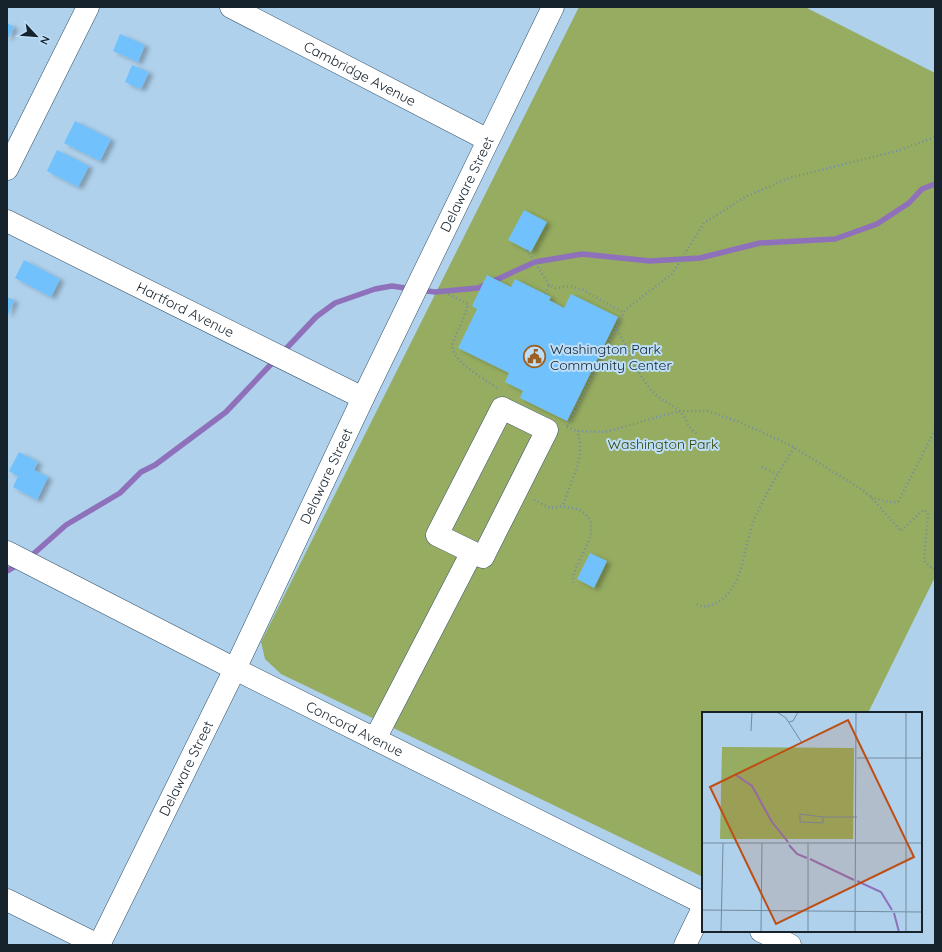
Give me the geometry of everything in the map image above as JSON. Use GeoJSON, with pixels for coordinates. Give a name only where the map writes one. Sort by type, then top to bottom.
{"type":"FeatureCollection","features":[{"type":"Feature","properties":{"kind":"street"},"geometry":{"type":"LineString","coordinates":[[7,169],[88,7]]}},
{"type":"Feature","properties":{"kind":"street","name":"Cambridge Avenue"},"geometry":{"type":"LineString","coordinates":[[231,7],[488,140]]}},
{"type":"Feature","properties":{"kind":"street","name":"Delaware Street"},"geometry":{"type":"LineString","coordinates":[[98,945],[235,669],[363,398],[553,7]]}},
{"type":"Feature","properties":{"kind":"street","name":"Hartford Avenue"},"geometry":{"type":"LineString","coordinates":[[7,221],[363,398]]}},
{"type":"Feature","properties":{"kind":"street"},"geometry":{"type":"LineString","coordinates":[[502,408],[547,430],[483,557],[472,552],[437,535],[502,408]]}},
{"type":"Feature","properties":{"kind":"street","name":"Concord Avenue"},"geometry":{"type":"LineString","coordinates":[[7,552],[375,740],[702,903]]}},
{"type":"Feature","properties":{"kind":"street"},"geometry":{"type":"LineString","coordinates":[[375,740],[472,552]]}},
{"type":"Feature","properties":{"kind":"street"},"geometry":{"type":"LineString","coordinates":[[7,900],[98,945]]}},
{"type":"Feature","properties":{"kind":"street"},"geometry":{"type":"LineString","coordinates":[[685,945],[702,910]]}},
{"type":"Feature","properties":{"kind":"street"},"geometry":{"type":"LineString","coordinates":[[763,932],[790,945]]}},
{"type":"Feature","properties":{"kind":"path"},"geometry":{"type":"LineString","coordinates":[[567,427],[617,330],[624,313],[648,291],[672,274],[704,223],[745,196],[789,178],[891,152],[930,140],[935,137]]}},
{"type":"Feature","properties":{"kind":"path"},"geometry":{"type":"LineString","coordinates":[[527,250],[549,285],[556,288],[570,286],[583,290],[624,313]]}},
{"type":"Feature","properties":{"kind":"path"},"geometry":{"type":"LineString","coordinates":[[545,294],[549,285]]}},
{"type":"Feature","properties":{"kind":"path"},"geometry":{"type":"LineString","coordinates":[[445,292],[468,304],[452,344],[454,352],[459,360],[503,393]]}},
{"type":"Feature","properties":{"kind":"path"},"geometry":{"type":"LineString","coordinates":[[617,330],[627,346],[632,359],[655,394],[684,415],[690,429],[699,435]]}},
{"type":"Feature","properties":{"kind":"path"},"geometry":{"type":"LineString","coordinates":[[560,423],[576,431],[605,432],[679,411],[708,411],[739,422],[794,448],[871,497],[888,502],[898,502],[935,430]]}},
{"type":"Feature","properties":{"kind":"path"},"geometry":{"type":"LineString","coordinates":[[563,506],[578,465],[581,450],[576,431]]}},
{"type":"Feature","properties":{"kind":"path"},"geometry":{"type":"LineString","coordinates":[[698,604],[703,607],[720,602],[734,586],[742,567],[753,522],[777,474],[794,448]]}},
{"type":"Feature","properties":{"kind":"path"},"geometry":{"type":"LineString","coordinates":[[762,466],[777,474]]}},
{"type":"Feature","properties":{"kind":"path"},"geometry":{"type":"LineString","coordinates":[[516,491],[550,508],[563,506],[580,510],[588,516],[592,527],[588,541],[574,574],[573,584]]}},
{"type":"Feature","properties":{"kind":"path"},"geometry":{"type":"LineString","coordinates":[[871,497],[901,531],[923,510],[928,513],[924,561],[933,569],[935,567]]}},
{"type":"Feature","properties":{"kind":"green space","name":"Washington Park"},"geometry":{"type":"Polygon","coordinates":[[[579,7],[805,7],[935,73],[935,577],[868,712],[702,712],[702,877],[281,674],[265,659],[261,642],[579,7]]]}},
{"type":"Feature","properties":{"kind":"building"},"geometry":{"type":"Polygon","coordinates":[[[7,23],[14,27],[7,40],[7,23]]]}},
{"type":"Feature","properties":{"kind":"building"},"geometry":{"type":"Polygon","coordinates":[[[120,34],[145,45],[138,62],[113,51],[120,34]]]}},
{"type":"Feature","properties":{"kind":"building"},"geometry":{"type":"Polygon","coordinates":[[[132,65],[149,72],[141,89],[125,82],[132,65]]]}},
{"type":"Feature","properties":{"kind":"building"},"geometry":{"type":"Polygon","coordinates":[[[75,121],[111,139],[100,161],[64,143],[75,121]]]}},
{"type":"Feature","properties":{"kind":"building"},"geometry":{"type":"Polygon","coordinates":[[[57,150],[89,166],[78,187],[47,171],[57,150]]]}},
{"type":"Feature","properties":{"kind":"building"},"geometry":{"type":"Polygon","coordinates":[[[524,210],[547,222],[531,252],[508,240],[524,210]]]}},
{"type":"Feature","properties":{"kind":"building"},"geometry":{"type":"Polygon","coordinates":[[[24,260],[60,279],[51,297],[15,278],[24,260]]]}},
{"type":"Feature","properties":{"kind":"building"},"geometry":{"type":"Polygon","coordinates":[[[487,275],[511,287],[515,279],[551,297],[549,300],[564,308],[571,294],[618,317],[567,421],[520,398],[523,391],[505,382],[509,373],[458,348],[477,309],[472,306],[487,275]]]}},
{"type":"Feature","properties":{"kind":"building"},"geometry":{"type":"Polygon","coordinates":[[[7,297],[14,300],[8,315],[7,314],[7,297]]]}},
{"type":"Feature","properties":{"kind":"building"},"geometry":{"type":"Polygon","coordinates":[[[19,452],[38,462],[34,470],[48,477],[37,500],[13,487],[18,476],[9,471],[19,452]]]}},
{"type":"Feature","properties":{"kind":"building"},"geometry":{"type":"Polygon","coordinates":[[[590,553],[607,561],[594,588],[577,579],[590,553]]]}},
{"type":"Feature","properties":{"kind":"waterway"},"geometry":{"type":"LineString","coordinates":[[420,290],[435,292],[478,288],[535,262],[582,254],[650,261],[700,258],[760,243],[835,239],[877,224],[909,203],[922,189],[935,184]]}},
{"type":"Feature","properties":{"kind":"waterway"},"geometry":{"type":"LineString","coordinates":[[283,352],[316,317],[335,303],[375,289],[392,286],[412,289]]}},
{"type":"Feature","properties":{"kind":"waterway"},"geometry":{"type":"LineString","coordinates":[[30,557],[66,525],[120,493],[141,472],[155,465],[226,412],[275,360]]}},
{"type":"Feature","properties":{"kind":"waterway"},"geometry":{"type":"LineString","coordinates":[[7,571],[19,564]]}},
{"type":"Feature","properties":{"kind":"place","name":"Washington Park Community Center"},"geometry":{"type":"Point","coordinates":[535,357]}}]}
